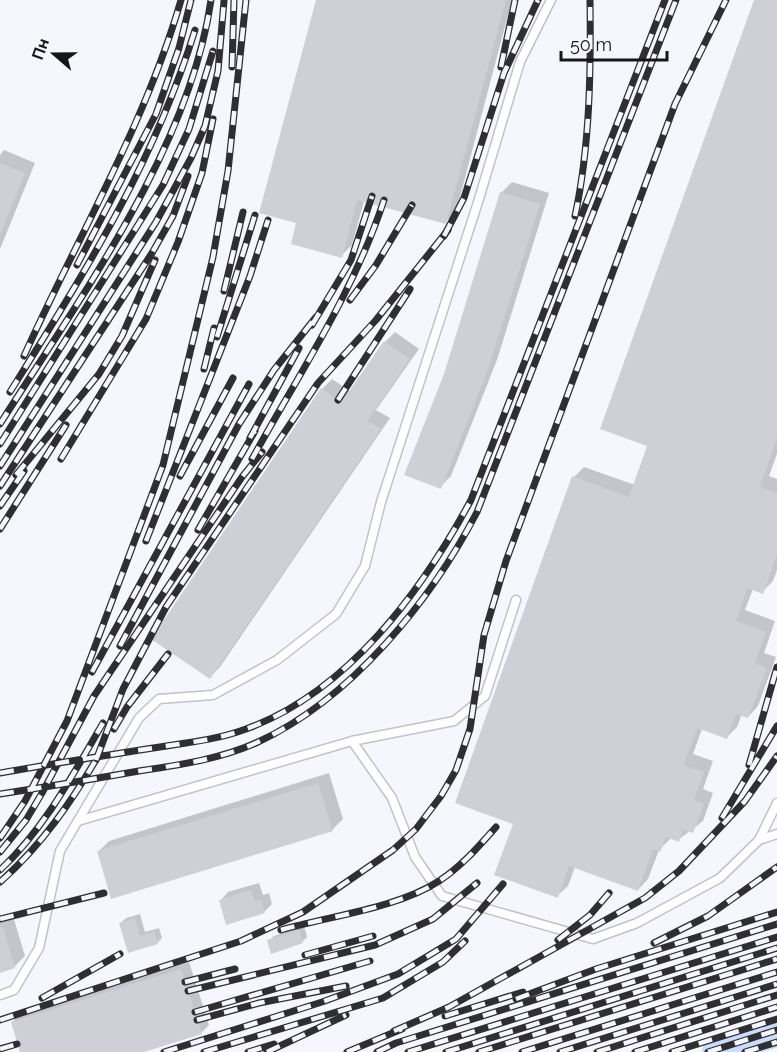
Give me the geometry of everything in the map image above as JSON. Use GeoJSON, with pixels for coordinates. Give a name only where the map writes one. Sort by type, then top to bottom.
{"type":"FeatureCollection","features":[{"type":"Feature","properties":{"kind":"lane"},"geometry":{"type":"LineString","coordinates":[[0,995],[14,990],[39,948],[60,851],[139,718],[159,699],[213,695],[277,660],[336,614],[365,566],[381,502],[479,199],[520,62],[551,0]]}},
{"type":"Feature","properties":{"kind":"lane"},"geometry":{"type":"LineString","coordinates":[[78,821],[352,741],[454,721],[485,696],[516,600]]}},
{"type":"Feature","properties":{"kind":"lane"},"geometry":{"type":"LineString","coordinates":[[352,741],[392,798],[416,857],[442,896],[592,939],[637,923],[720,878],[759,840],[777,804]]}},
{"type":"Feature","properties":{"kind":"lane"},"geometry":{"type":"LineString","coordinates":[[759,840],[777,834]]}},
{"type":"Feature","properties":{"kind":"building"},"geometry":{"type":"Polygon","coordinates":[[[316,0],[506,0],[446,224],[357,200],[342,258],[291,244],[296,223],[259,213],[316,0]]]}},
{"type":"Feature","properties":{"kind":"building"},"geometry":{"type":"Polygon","coordinates":[[[754,0],[777,0],[777,438],[760,487],[777,493],[777,554],[763,594],[747,588],[736,621],[766,632],[755,663],[767,668],[748,718],[736,714],[727,739],[697,728],[684,765],[704,772],[694,800],[704,804],[693,833],[683,830],[679,842],[666,837],[660,852],[653,849],[638,891],[569,866],[558,898],[494,875],[513,824],[455,803],[572,476],[629,497],[647,446],[600,429],[754,0]]]}},
{"type":"Feature","properties":{"kind":"building"},"geometry":{"type":"Polygon","coordinates":[[[0,163],[25,173],[0,235],[0,163]]]}},
{"type":"Feature","properties":{"kind":"building"},"geometry":{"type":"Polygon","coordinates":[[[500,192],[540,204],[487,372],[441,489],[404,475],[444,374],[500,192]]]}},
{"type":"Feature","properties":{"kind":"building"},"geometry":{"type":"Polygon","coordinates":[[[384,341],[410,359],[367,421],[381,429],[210,679],[151,639],[321,388],[341,403],[384,341]]]}},
{"type":"Feature","properties":{"kind":"building"},"geometry":{"type":"Polygon","coordinates":[[[318,783],[333,831],[111,899],[97,851],[318,783]]]}},
{"type":"Feature","properties":{"kind":"building"},"geometry":{"type":"Polygon","coordinates":[[[251,890],[255,902],[261,900],[265,913],[226,925],[219,900],[251,890]]]}},
{"type":"Feature","properties":{"kind":"building"},"geometry":{"type":"Polygon","coordinates":[[[135,918],[140,936],[154,932],[158,944],[128,953],[119,923],[135,918]]]}},
{"type":"Feature","properties":{"kind":"building"},"geometry":{"type":"Polygon","coordinates":[[[3,927],[15,968],[0,973],[0,928],[3,927]]]}},
{"type":"Feature","properties":{"kind":"building"},"geometry":{"type":"Polygon","coordinates":[[[299,930],[303,943],[271,954],[267,940],[299,930]]]}},
{"type":"Feature","properties":{"kind":"building"},"geometry":{"type":"Polygon","coordinates":[[[181,969],[202,1034],[144,1052],[20,1052],[11,1022],[181,969]]]}},
{"type":"Feature","properties":{"kind":"waterway"},"geometry":{"type":"LineString","coordinates":[[715,1052],[777,1034]]}},
{"type":"Feature","properties":{"kind":"railway"},"geometry":{"type":"LineString","coordinates":[[24,356],[109,181],[149,92],[181,0]]}},
{"type":"Feature","properties":{"kind":"railway"},"geometry":{"type":"LineString","coordinates":[[77,265],[156,114],[179,48],[191,0]]}},
{"type":"Feature","properties":{"kind":"railway"},"geometry":{"type":"LineString","coordinates":[[0,424],[96,274],[156,166],[180,111],[199,56],[211,0]]}},
{"type":"Feature","properties":{"kind":"railway"},"geometry":{"type":"LineString","coordinates":[[232,67],[234,0]]}},
{"type":"Feature","properties":{"kind":"railway"},"geometry":{"type":"LineString","coordinates":[[0,838],[25,801],[67,721],[163,465],[213,257],[228,171],[246,0]]}},
{"type":"Feature","properties":{"kind":"railway"},"geometry":{"type":"LineString","coordinates":[[501,67],[515,0]]}},
{"type":"Feature","properties":{"kind":"railway"},"geometry":{"type":"LineString","coordinates":[[444,236],[464,198],[504,73],[538,0]]}},
{"type":"Feature","properties":{"kind":"railway"},"geometry":{"type":"LineString","coordinates":[[575,216],[587,136],[590,0]]}},
{"type":"Feature","properties":{"kind":"railway"},"geometry":{"type":"LineString","coordinates":[[0,773],[200,741],[246,729],[283,712],[317,690],[349,664],[378,635],[430,569],[471,500],[665,0]]}},
{"type":"Feature","properties":{"kind":"railway"},"geometry":{"type":"LineString","coordinates":[[0,794],[184,764],[215,757],[258,742],[292,723],[325,700],[356,674],[412,613],[458,546],[477,512],[676,0]]}},
{"type":"Feature","properties":{"kind":"railway"},"geometry":{"type":"LineString","coordinates":[[0,1020],[241,941],[303,912],[393,850],[416,829],[441,796],[456,770],[470,729],[484,635],[506,561],[675,104],[726,0]]}},
{"type":"Feature","properties":{"kind":"railway"},"geometry":{"type":"LineString","coordinates":[[0,466],[156,222],[191,158],[205,126],[218,71],[224,1]]}},
{"type":"Feature","properties":{"kind":"railway"},"geometry":{"type":"LineString","coordinates":[[10,392],[90,261],[138,173],[178,80],[195,30]]}},
{"type":"Feature","properties":{"kind":"railway"},"geometry":{"type":"LineString","coordinates":[[0,444],[163,185],[189,129],[213,51]]}},
{"type":"Feature","properties":{"kind":"railway"},"geometry":{"type":"LineString","coordinates":[[61,459],[146,319],[178,242],[202,173],[213,119]]}},
{"type":"Feature","properties":{"kind":"railway"},"geometry":{"type":"LineString","coordinates":[[0,486],[152,253],[173,216],[188,176]]}},
{"type":"Feature","properties":{"kind":"railway"},"geometry":{"type":"LineString","coordinates":[[312,325],[351,260],[372,196]]}},
{"type":"Feature","properties":{"kind":"railway"},"geometry":{"type":"LineString","coordinates":[[252,459],[341,300],[372,234],[384,200]]}},
{"type":"Feature","properties":{"kind":"railway"},"geometry":{"type":"LineString","coordinates":[[350,300],[376,265],[412,205]]}},
{"type":"Feature","properties":{"kind":"railway"},"geometry":{"type":"LineString","coordinates":[[224,291],[243,212]]}},
{"type":"Feature","properties":{"kind":"railway"},"geometry":{"type":"LineString","coordinates":[[217,337],[255,215]]}},
{"type":"Feature","properties":{"kind":"railway"},"geometry":{"type":"LineString","coordinates":[[146,541],[250,276],[268,220]]}},
{"type":"Feature","properties":{"kind":"railway"},"geometry":{"type":"LineString","coordinates":[[96,760],[123,689],[166,607],[318,383],[376,320],[448,230]]}},
{"type":"Feature","properties":{"kind":"railway"},"geometry":{"type":"LineString","coordinates":[[16,475],[99,374],[122,336],[155,260]]}},
{"type":"Feature","properties":{"kind":"railway"},"geometry":{"type":"LineString","coordinates":[[338,400],[410,289]]}},
{"type":"Feature","properties":{"kind":"railway"},"geometry":{"type":"LineString","coordinates":[[120,646],[239,424],[274,370],[316,317]]}},
{"type":"Feature","properties":{"kind":"railway"},"geometry":{"type":"LineString","coordinates":[[204,369],[214,328]]}},
{"type":"Feature","properties":{"kind":"railway"},"geometry":{"type":"LineString","coordinates":[[250,438],[299,348]]}},
{"type":"Feature","properties":{"kind":"railway"},"geometry":{"type":"LineString","coordinates":[[180,476],[233,378]]}},
{"type":"Feature","properties":{"kind":"railway"},"geometry":{"type":"LineString","coordinates":[[92,672],[249,384]]}},
{"type":"Feature","properties":{"kind":"railway"},"geometry":{"type":"LineString","coordinates":[[0,529],[66,425]]}},
{"type":"Feature","properties":{"kind":"railway"},"geometry":{"type":"LineString","coordinates":[[198,530],[255,431]]}},
{"type":"Feature","properties":{"kind":"railway"},"geometry":{"type":"LineString","coordinates":[[0,852],[26,820],[94,696],[242,477],[262,452]]}},
{"type":"Feature","properties":{"kind":"railway"},"geometry":{"type":"LineString","coordinates":[[0,506],[24,471]]}},
{"type":"Feature","properties":{"kind":"railway"},"geometry":{"type":"LineString","coordinates":[[114,729],[127,707],[168,654]]}},
{"type":"Feature","properties":{"kind":"railway"},"geometry":{"type":"LineString","coordinates":[[749,765],[777,667]]}},
{"type":"Feature","properties":{"kind":"railway"},"geometry":{"type":"LineString","coordinates":[[0,870],[31,837],[44,819],[69,782],[103,723]]}},
{"type":"Feature","properties":{"kind":"railway"},"geometry":{"type":"LineString","coordinates":[[722,818],[777,726]]}},
{"type":"Feature","properties":{"kind":"railway"},"geometry":{"type":"LineString","coordinates":[[0,882],[43,838],[100,753]]}},
{"type":"Feature","properties":{"kind":"railway"},"geometry":{"type":"LineString","coordinates":[[394,1031],[449,1007],[645,898],[679,871],[745,801],[777,756]]}},
{"type":"Feature","properties":{"kind":"railway"},"geometry":{"type":"LineString","coordinates":[[281,930],[384,905],[422,890],[455,869],[496,827]]}},
{"type":"Feature","properties":{"kind":"railway"},"geometry":{"type":"LineString","coordinates":[[654,943],[708,916],[777,867]]}},
{"type":"Feature","properties":{"kind":"railway"},"geometry":{"type":"LineString","coordinates":[[188,991],[375,945],[433,919],[477,883]]}},
{"type":"Feature","properties":{"kind":"railway"},"geometry":{"type":"LineString","coordinates":[[164,1052],[322,1002],[398,974],[456,939],[503,884]]}},
{"type":"Feature","properties":{"kind":"railway"},"geometry":{"type":"LineString","coordinates":[[0,919],[104,893]]}},
{"type":"Feature","properties":{"kind":"railway"},"geometry":{"type":"LineString","coordinates":[[558,940],[590,915],[609,893]]}},
{"type":"Feature","properties":{"kind":"railway"},"geometry":{"type":"LineString","coordinates":[[516,999],[596,969],[777,912]]}},
{"type":"Feature","properties":{"kind":"railway"},"geometry":{"type":"LineString","coordinates":[[377,1052],[396,1043],[777,924]]}},
{"type":"Feature","properties":{"kind":"railway"},"geometry":{"type":"LineString","coordinates":[[305,955],[373,936]]}},
{"type":"Feature","properties":{"kind":"railway"},"geometry":{"type":"LineString","coordinates":[[408,1052],[777,937]]}},
{"type":"Feature","properties":{"kind":"railway"},"geometry":{"type":"LineString","coordinates":[[204,1052],[383,998],[443,962],[465,941]]}},
{"type":"Feature","properties":{"kind":"railway"},"geometry":{"type":"LineString","coordinates":[[446,1052],[777,948]]}},
{"type":"Feature","properties":{"kind":"railway"},"geometry":{"type":"LineString","coordinates":[[42,998],[120,954]]}},
{"type":"Feature","properties":{"kind":"railway"},"geometry":{"type":"LineString","coordinates":[[479,1052],[777,959]]}},
{"type":"Feature","properties":{"kind":"railway"},"geometry":{"type":"LineString","coordinates":[[195,1012],[370,961]]}},
{"type":"Feature","properties":{"kind":"railway"},"geometry":{"type":"LineString","coordinates":[[185,982],[235,969]]}},
{"type":"Feature","properties":{"kind":"railway"},"geometry":{"type":"LineString","coordinates":[[522,1052],[777,972]]}},
{"type":"Feature","properties":{"kind":"railway"},"geometry":{"type":"LineString","coordinates":[[560,1052],[777,984]]}},
{"type":"Feature","properties":{"kind":"railway"},"geometry":{"type":"LineString","coordinates":[[197,1020],[259,1003],[346,986]]}},
{"type":"Feature","properties":{"kind":"railway"},"geometry":{"type":"LineString","coordinates":[[445,1016],[523,992]]}},
{"type":"Feature","properties":{"kind":"railway"},"geometry":{"type":"LineString","coordinates":[[597,1052],[777,995]]}},
{"type":"Feature","properties":{"kind":"railway"},"geometry":{"type":"LineString","coordinates":[[635,1052],[777,1007]]}},
{"type":"Feature","properties":{"kind":"railway"},"geometry":{"type":"LineString","coordinates":[[267,1052],[346,1015]]}},
{"type":"Feature","properties":{"kind":"railway"},"geometry":{"type":"LineString","coordinates":[[672,1052],[777,1019]]}},
{"type":"Feature","properties":{"kind":"railway"},"geometry":{"type":"LineString","coordinates":[[347,1052],[402,1029]]}},
{"type":"Feature","properties":{"kind":"railway"},"geometry":{"type":"LineString","coordinates":[[708,1052],[777,1030]]}},
{"type":"Feature","properties":{"kind":"railway"},"geometry":{"type":"LineString","coordinates":[[745,1052],[777,1042]]}},
{"type":"Feature","properties":{"kind":"railway"},"geometry":{"type":"LineString","coordinates":[[0,1049],[17,1044]]}},
{"type":"Feature","properties":{"kind":"railway"},"geometry":{"type":"LineString","coordinates":[[248,1052],[274,1044]]}}]}
